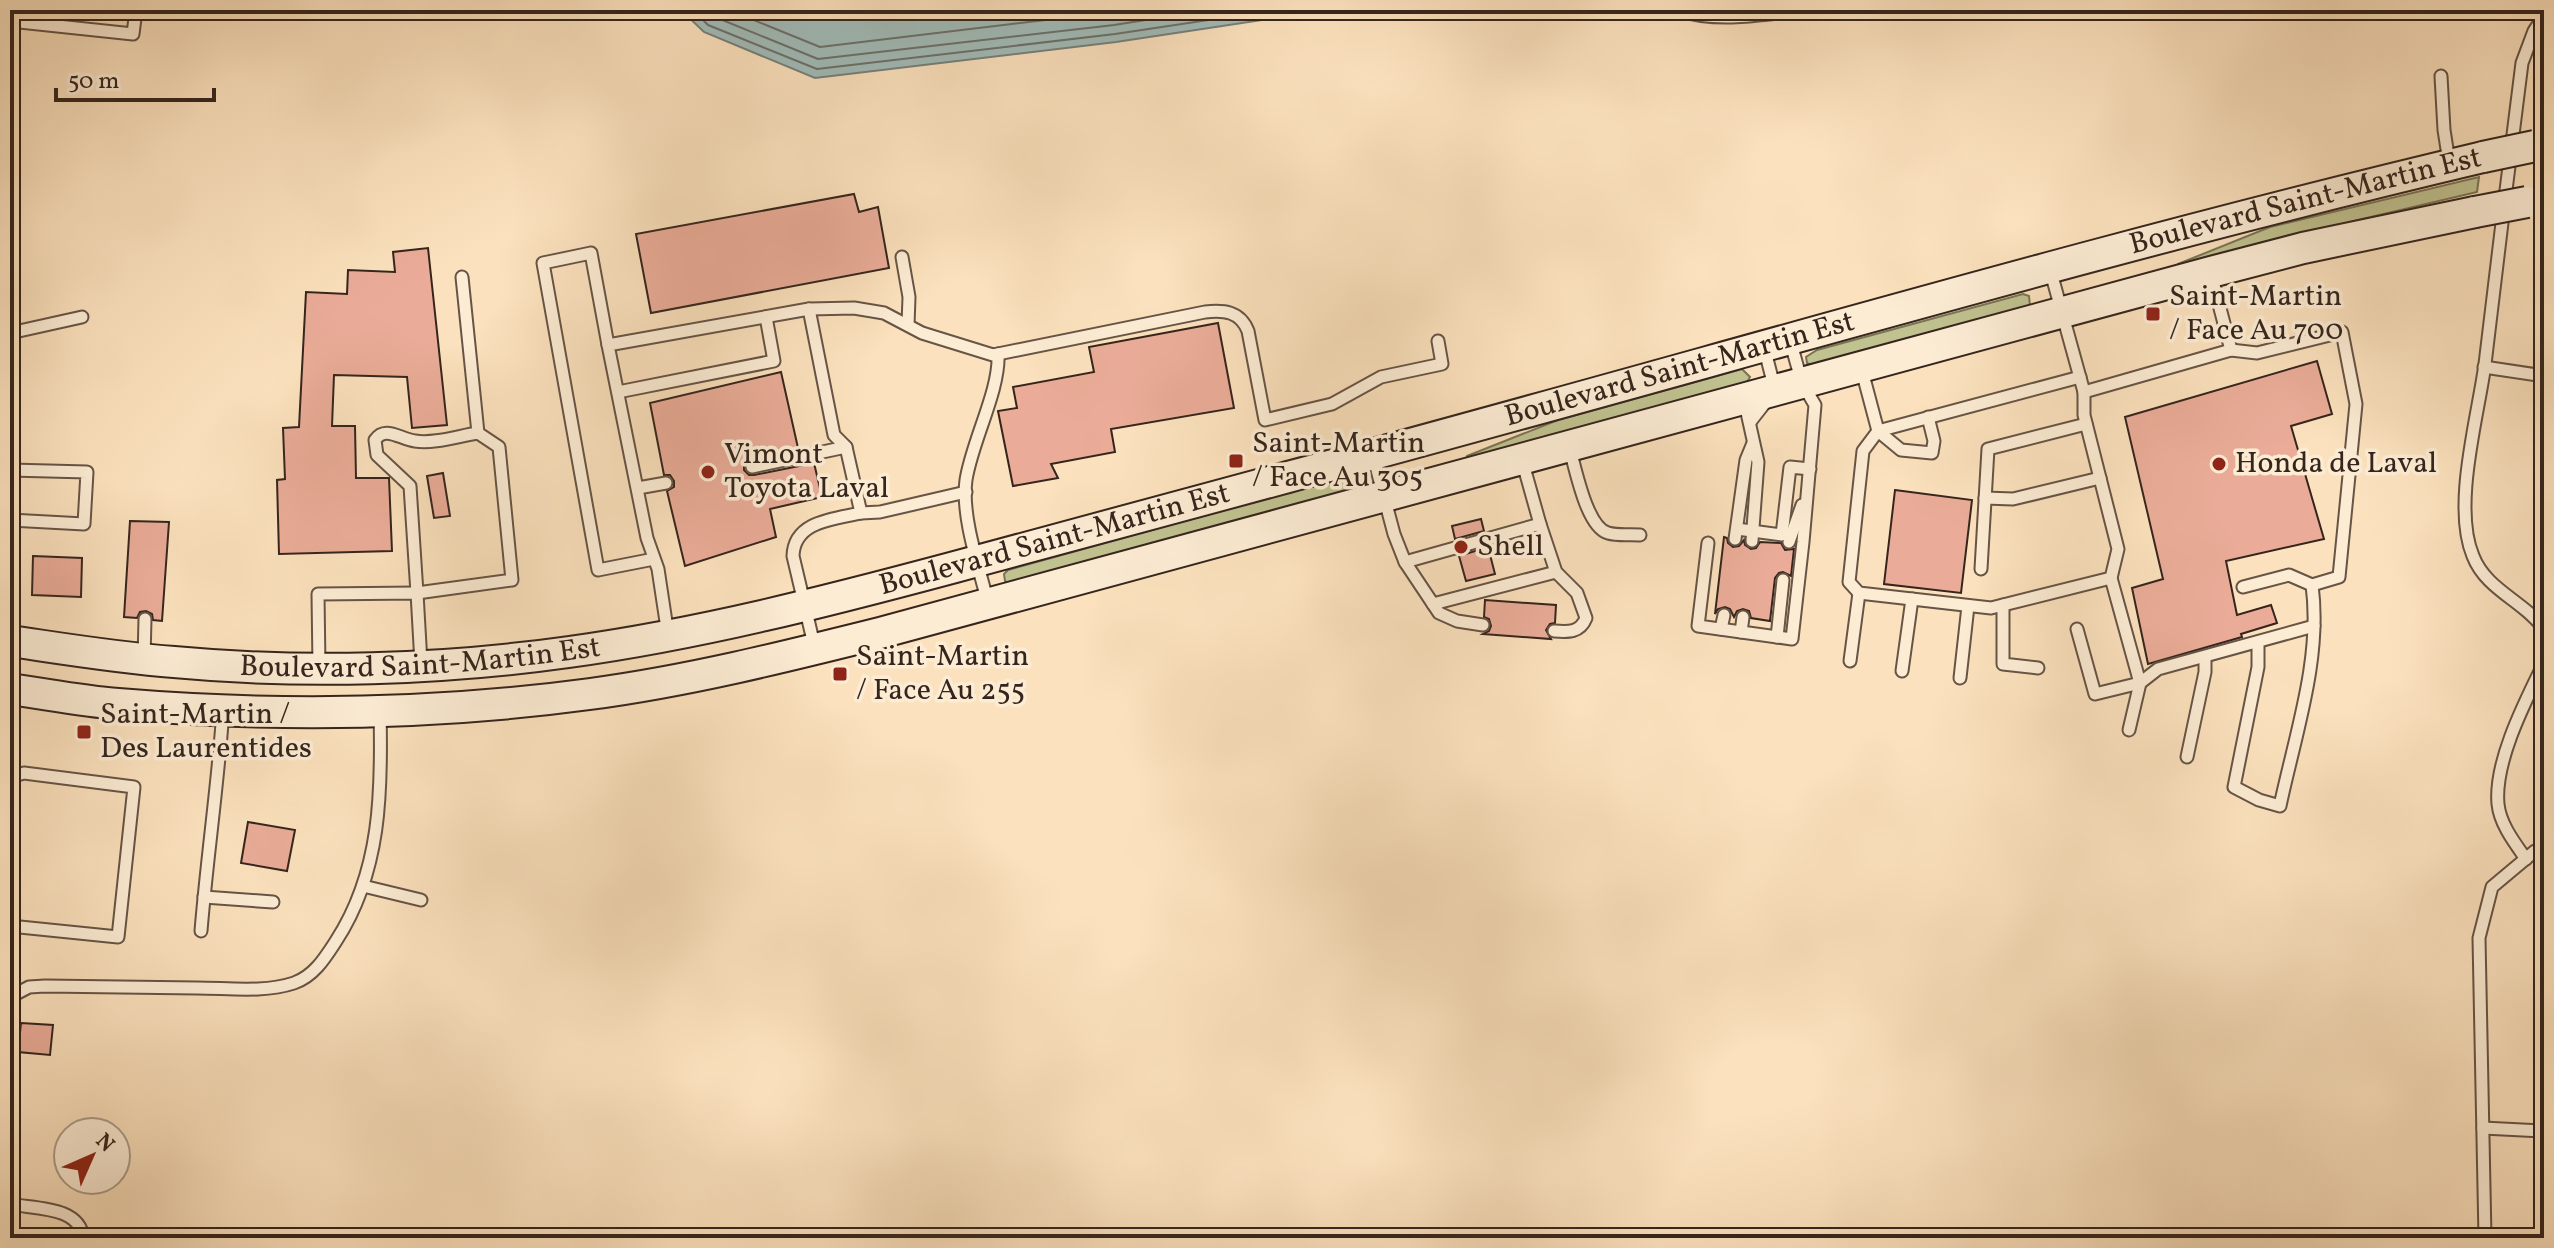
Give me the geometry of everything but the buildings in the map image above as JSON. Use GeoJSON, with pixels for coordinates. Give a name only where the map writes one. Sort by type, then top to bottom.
{"type":"FeatureCollection","features":[{"type":"Feature","properties":{"kind":"main road","name":"Boulevard Saint-Martin Est"},"geometry":{"type":"LineString","coordinates":[[10,641],[144,659],[319,668],[421,665],[566,653],[668,635],[805,606],[977,561],[2050,268],[2449,165],[2540,145]]}},
{"type":"Feature","properties":{"kind":"main road","name":"Boulevard Saint-Martin Est"},"geometry":{"type":"LineString","coordinates":[[10,689],[115,704],[223,710],[380,712],[494,705],[593,694],[732,669],[988,603],[1569,445],[1747,410],[1789,386],[2303,248],[2536,200]]}},
{"type":"Feature","properties":{"kind":"lane"},"geometry":{"type":"LineString","coordinates":[[10,21],[133,34],[136,10]]}},
{"type":"Feature","properties":{"kind":"lane"},"geometry":{"type":"LineString","coordinates":[[1677,10],[1725,18],[1802,10]]}},
{"type":"Feature","properties":{"kind":"lane"},"geometry":{"type":"LineString","coordinates":[[2544,16],[2534,31],[2522,63],[2466,485],[2469,543],[2480,570],[2544,629]]}},
{"type":"Feature","properties":{"kind":"lane"},"geometry":{"type":"LineString","coordinates":[[2441,76],[2449,165]]}},
{"type":"Feature","properties":{"kind":"lane"},"geometry":{"type":"LineString","coordinates":[[654,559],[598,570],[543,263],[591,253],[608,345],[647,538],[654,559],[668,635]]}},
{"type":"Feature","properties":{"kind":"lane"},"geometry":{"type":"LineString","coordinates":[[902,257],[909,297],[908,325]]}},
{"type":"Feature","properties":{"kind":"lane"},"geometry":{"type":"LineString","coordinates":[[2050,268],[2084,392],[2086,424],[2118,549],[2111,578],[2140,683],[2129,730]]}},
{"type":"Feature","properties":{"kind":"lane"},"geometry":{"type":"LineString","coordinates":[[2211,272],[2231,350]]}},
{"type":"Feature","properties":{"kind":"lane"},"geometry":{"type":"LineString","coordinates":[[462,277],[478,433]]}},
{"type":"Feature","properties":{"kind":"lane"},"geometry":{"type":"LineString","coordinates":[[809,309],[834,435],[846,447],[861,513]]}},
{"type":"Feature","properties":{"kind":"lane"},"geometry":{"type":"LineString","coordinates":[[608,345],[809,309],[873,310],[922,333],[982,353],[998,354],[1205,312],[1227,311],[1241,319],[1248,331],[1265,420],[1332,404],[1381,377],[1442,364],[1438,341]]}},
{"type":"Feature","properties":{"kind":"lane"},"geometry":{"type":"LineString","coordinates":[[10,333],[82,317]]}},
{"type":"Feature","properties":{"kind":"lane"},"geometry":{"type":"LineString","coordinates":[[618,392],[774,361],[766,317]]}},
{"type":"Feature","properties":{"kind":"lane"},"geometry":{"type":"LineString","coordinates":[[2084,392],[2231,350],[2257,353],[2342,332],[2356,404],[2339,577],[2312,585],[2289,575],[2243,587]]}},
{"type":"Feature","properties":{"kind":"lane"},"geometry":{"type":"LineString","coordinates":[[1708,543],[1698,626],[1792,639],[1815,405],[1789,386],[1777,343]]}},
{"type":"Feature","properties":{"kind":"lane"},"geometry":{"type":"LineString","coordinates":[[1777,343],[1789,386]]}},
{"type":"Feature","properties":{"kind":"lane"},"geometry":{"type":"LineString","coordinates":[[988,603],[977,561],[966,492],[974,447],[998,371],[998,354]]}},
{"type":"Feature","properties":{"kind":"lane"},"geometry":{"type":"LineString","coordinates":[[1861,366],[1878,431],[1901,450],[1932,453],[1934,441],[1928,417]]}},
{"type":"Feature","properties":{"kind":"lane"},"geometry":{"type":"LineString","coordinates":[[2484,367],[2544,376]]}},
{"type":"Feature","properties":{"kind":"lane"},"geometry":{"type":"LineString","coordinates":[[2080,377],[1878,431],[1863,451],[1849,582],[1859,593],[1991,608],[2111,578]]}},
{"type":"Feature","properties":{"kind":"lane"},"geometry":{"type":"LineString","coordinates":[[1747,410],[1758,462],[1752,536]]}},
{"type":"Feature","properties":{"kind":"lane"},"geometry":{"type":"LineString","coordinates":[[1981,569],[1988,449],[2086,424]]}},
{"type":"Feature","properties":{"kind":"lane"},"geometry":{"type":"LineString","coordinates":[[319,668],[318,594],[417,593],[512,580],[499,447],[478,433],[421,442],[386,432],[375,440],[377,455],[410,486],[417,593],[421,665]]}},
{"type":"Feature","properties":{"kind":"lane"},"geometry":{"type":"LineString","coordinates":[[1753,442],[1746,460],[1736,534],[1782,535],[1790,467],[1810,469]]}},
{"type":"Feature","properties":{"kind":"lane"},"geometry":{"type":"LineString","coordinates":[[1569,445],[1585,500],[1597,524],[1611,534],[1640,535]]}},
{"type":"Feature","properties":{"kind":"lane"},"geometry":{"type":"LineString","coordinates":[[752,467],[846,447]]}},
{"type":"Feature","properties":{"kind":"lane"},"geometry":{"type":"LineString","coordinates":[[1372,455],[1405,562],[1443,616],[1483,625]]}},
{"type":"Feature","properties":{"kind":"lane"},"geometry":{"type":"LineString","coordinates":[[1521,458],[1556,572],[1577,593],[1586,618],[1576,630],[1554,631]]}},
{"type":"Feature","properties":{"kind":"lane"},"geometry":{"type":"LineString","coordinates":[[10,470],[87,472],[84,524],[10,520]]}},
{"type":"Feature","properties":{"kind":"lane"},"geometry":{"type":"LineString","coordinates":[[1985,498],[2013,499],[2100,478]]}},
{"type":"Feature","properties":{"kind":"lane"},"geometry":{"type":"LineString","coordinates":[[638,488],[666,483]]}},
{"type":"Feature","properties":{"kind":"lane"},"geometry":{"type":"LineString","coordinates":[[1789,542],[1808,489]]}},
{"type":"Feature","properties":{"kind":"lane"},"geometry":{"type":"LineString","coordinates":[[815,649],[793,556],[794,544],[804,530],[817,523],[966,492]]}},
{"type":"Feature","properties":{"kind":"lane"},"geometry":{"type":"LineString","coordinates":[[1405,562],[1540,524]]}},
{"type":"Feature","properties":{"kind":"lane"},"geometry":{"type":"LineString","coordinates":[[1433,604],[1556,572]]}},
{"type":"Feature","properties":{"kind":"lane"},"geometry":{"type":"LineString","coordinates":[[1777,637],[1783,580]]}},
{"type":"Feature","properties":{"kind":"lane"},"geometry":{"type":"LineString","coordinates":[[2258,642],[2258,667],[2234,787],[2259,800],[2280,806],[2311,665],[2314,626],[2312,585]]}},
{"type":"Feature","properties":{"kind":"lane"},"geometry":{"type":"LineString","coordinates":[[1850,661],[1859,593]]}},
{"type":"Feature","properties":{"kind":"lane"},"geometry":{"type":"LineString","coordinates":[[1902,671],[1912,599]]}},
{"type":"Feature","properties":{"kind":"lane"},"geometry":{"type":"LineString","coordinates":[[2003,605],[2003,664],[2038,668]]}},
{"type":"Feature","properties":{"kind":"lane"},"geometry":{"type":"LineString","coordinates":[[1960,678],[1968,606]]}},
{"type":"Feature","properties":{"kind":"lane"},"geometry":{"type":"LineString","coordinates":[[1721,629],[1724,615]]}},
{"type":"Feature","properties":{"kind":"lane"},"geometry":{"type":"LineString","coordinates":[[1741,632],[1743,617]]}},
{"type":"Feature","properties":{"kind":"lane"},"geometry":{"type":"LineString","coordinates":[[144,659],[145,619]]}},
{"type":"Feature","properties":{"kind":"lane"},"geometry":{"type":"LineString","coordinates":[[2077,629],[2095,694],[2140,683],[2158,669],[2314,626]]}},
{"type":"Feature","properties":{"kind":"lane"},"geometry":{"type":"LineString","coordinates":[[2187,757],[2205,672],[2205,657]]}},
{"type":"Feature","properties":{"kind":"lane"},"geometry":{"type":"LineString","coordinates":[[2526,859],[2505,826],[2498,806],[2499,791],[2512,738],[2544,663]]}},
{"type":"Feature","properties":{"kind":"lane"},"geometry":{"type":"LineString","coordinates":[[201,931],[223,710]]}},
{"type":"Feature","properties":{"kind":"lane"},"geometry":{"type":"LineString","coordinates":[[10,997],[29,987],[45,986],[249,989],[296,982],[311,974],[347,924],[373,851],[381,763],[380,712]]}},
{"type":"Feature","properties":{"kind":"lane"},"geometry":{"type":"LineString","coordinates":[[10,777],[24,773],[134,787],[118,937],[10,926]]}},
{"type":"Feature","properties":{"kind":"lane"},"geometry":{"type":"LineString","coordinates":[[2485,1238],[2479,938],[2492,887],[2535,851],[2544,849]]}},
{"type":"Feature","properties":{"kind":"lane"},"geometry":{"type":"LineString","coordinates":[[363,886],[421,900]]}},
{"type":"Feature","properties":{"kind":"lane"},"geometry":{"type":"LineString","coordinates":[[204,897],[273,902]]}},
{"type":"Feature","properties":{"kind":"lane"},"geometry":{"type":"LineString","coordinates":[[2483,1128],[2544,1131]]}},
{"type":"Feature","properties":{"kind":"lane"},"geometry":{"type":"LineString","coordinates":[[10,1204],[68,1215],[79,1223],[83,1238]]}},
{"type":"Feature","properties":{"kind":"green space"},"geometry":{"type":"Polygon","coordinates":[[[2479,177],[2477,192],[2178,268],[2178,264],[2270,227],[2479,177]]]}},
{"type":"Feature","properties":{"kind":"green space"},"geometry":{"type":"Polygon","coordinates":[[[2023,294],[2029,296],[2030,306],[1813,366],[1807,363],[1806,357],[1817,350],[2023,294]]]}},
{"type":"Feature","properties":{"kind":"green space"},"geometry":{"type":"Polygon","coordinates":[[[1742,369],[1750,377],[1746,384],[1467,460],[1467,456],[1558,420],[1742,369]]]}},
{"type":"Feature","properties":{"kind":"green space"},"geometry":{"type":"Polygon","coordinates":[[[1340,478],[1347,481],[1346,492],[1008,583],[1005,581],[1004,574],[1008,570],[1340,478]]]}},
{"type":"Feature","properties":{"kind":"water"},"geometry":{"type":"Polygon","coordinates":[[[681,10],[1306,10],[1301,14],[1116,42],[815,78],[704,32],[681,10]]]}},
{"type":"Feature","properties":{"kind":"place","name":"Saint-Martin / Face Au 700"},"geometry":{"type":"Point","coordinates":[2153,314]}},
{"type":"Feature","properties":{"kind":"place","name":"Saint-Martin / Face Au 305"},"geometry":{"type":"Point","coordinates":[1236,461]}},
{"type":"Feature","properties":{"kind":"place","name":"Honda de Laval"},"geometry":{"type":"Point","coordinates":[2219,464]}},
{"type":"Feature","properties":{"kind":"place","name":"Vimont Toyota Laval"},"geometry":{"type":"Point","coordinates":[708,472]}},
{"type":"Feature","properties":{"kind":"place","name":"Shell"},"geometry":{"type":"Point","coordinates":[1461,547]}},
{"type":"Feature","properties":{"kind":"place","name":"Saint-Martin / Face Au 255"},"geometry":{"type":"Point","coordinates":[840,674]}},
{"type":"Feature","properties":{"kind":"place","name":"Saint-Martin / Des Laurentides"},"geometry":{"type":"Point","coordinates":[84,732]}}]}
